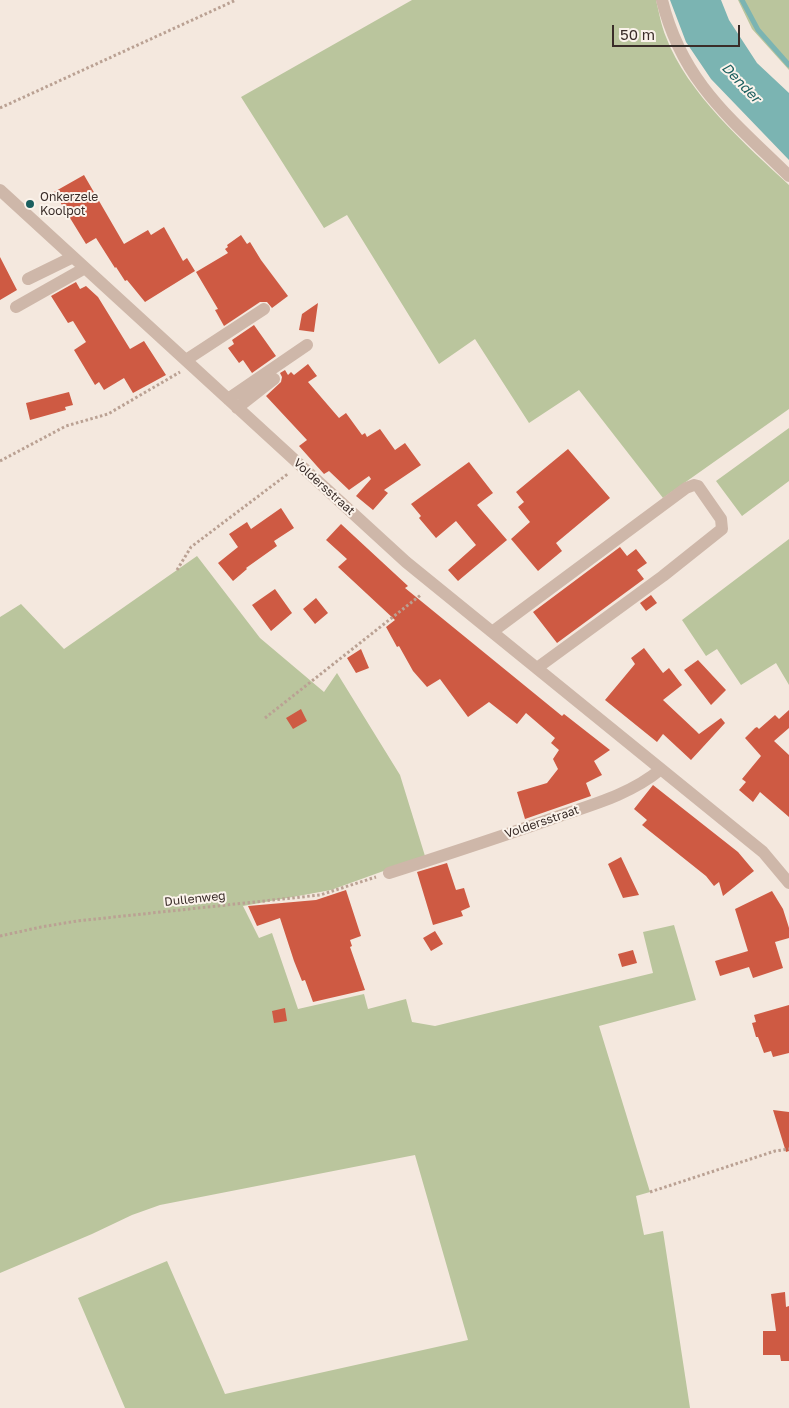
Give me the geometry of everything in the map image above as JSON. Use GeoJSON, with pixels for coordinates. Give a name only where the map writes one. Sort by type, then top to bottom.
{"type":"FeatureCollection","features":[{"type":"Feature","properties":{"kind":"street"},"geometry":{"type":"LineString","coordinates":[[662,0],[673,37],[683,59],[697,79],[716,105],[789,176]]}},
{"type":"Feature","properties":{"kind":"street","name":"Voldersstraat"},"geometry":{"type":"LineString","coordinates":[[0,190],[406,562],[763,852],[789,883]]}},
{"type":"Feature","properties":{"kind":"street"},"geometry":{"type":"LineString","coordinates":[[28,279],[72,257]]}},
{"type":"Feature","properties":{"kind":"street"},"geometry":{"type":"LineString","coordinates":[[16,307],[85,268]]}},
{"type":"Feature","properties":{"kind":"street"},"geometry":{"type":"LineString","coordinates":[[188,363],[264,309]]}},
{"type":"Feature","properties":{"kind":"street"},"geometry":{"type":"LineString","coordinates":[[233,404],[307,345]]}},
{"type":"Feature","properties":{"kind":"street"},"geometry":{"type":"LineString","coordinates":[[233,404],[274,378]]}},
{"type":"Feature","properties":{"kind":"street"},"geometry":{"type":"LineString","coordinates":[[492,632],[686,488],[694,485],[698,486],[721,519],[722,529],[655,582],[538,668]]}},
{"type":"Feature","properties":{"kind":"street","name":"Voldersstraat"},"geometry":{"type":"LineString","coordinates":[[389,873],[612,798],[652,777],[662,769]]}},
{"type":"Feature","properties":{"kind":"path"},"geometry":{"type":"LineString","coordinates":[[0,108],[236,0]]}},
{"type":"Feature","properties":{"kind":"path"},"geometry":{"type":"LineString","coordinates":[[0,461],[66,426],[108,414],[188,363]]}},
{"type":"Feature","properties":{"kind":"path"},"geometry":{"type":"LineString","coordinates":[[177,570],[191,547],[300,465]]}},
{"type":"Feature","properties":{"kind":"path"},"geometry":{"type":"LineString","coordinates":[[266,718],[434,584]]}},
{"type":"Feature","properties":{"kind":"path","name":"Dullenweg"},"geometry":{"type":"LineString","coordinates":[[0,936],[77,921],[320,895],[389,873]]}},
{"type":"Feature","properties":{"kind":"path"},"geometry":{"type":"LineString","coordinates":[[650,1192],[775,1150],[789,1149]]}},
{"type":"Feature","properties":{"kind":"green space"},"geometry":{"type":"Polygon","coordinates":[[[412,0],[656,0],[666,37],[688,78],[719,117],[789,185],[789,409],[663,498],[579,390],[529,423],[475,339],[439,364],[347,215],[324,228],[241,97],[412,0]]]}},
{"type":"Feature","properties":{"kind":"green space"},"geometry":{"type":"Polygon","coordinates":[[[738,0],[789,0],[789,70],[752,29],[738,0]]]}},
{"type":"Feature","properties":{"kind":"green space"},"geometry":{"type":"Polygon","coordinates":[[[789,428],[789,481],[742,516],[716,481],[789,428]]]}},
{"type":"Feature","properties":{"kind":"green space"},"geometry":{"type":"Polygon","coordinates":[[[789,539],[789,685],[776,663],[741,685],[717,649],[706,656],[682,620],[789,539]]]}},
{"type":"Feature","properties":{"kind":"green space"},"geometry":{"type":"Polygon","coordinates":[[[197,556],[260,638],[324,692],[337,673],[400,775],[425,856],[331,890],[243,906],[259,938],[272,933],[298,1009],[364,994],[368,1009],[406,999],[412,1022],[435,1026],[653,973],[643,932],[674,925],[696,1000],[599,1026],[650,1192],[636,1196],[644,1235],[663,1231],[690,1408],[125,1408],[78,1298],[167,1261],[225,1394],[468,1340],[415,1155],[160,1205],[132,1215],[0,1273],[0,617],[21,604],[64,649],[197,556]]]}},
{"type":"Feature","properties":{"kind":"water","name":"Dender"},"geometry":{"type":"Polygon","coordinates":[[[670,0],[721,0],[729,20],[757,63],[789,93],[789,160],[711,79],[686,42],[670,0]]]}},
{"type":"Feature","properties":{"kind":"building"},"geometry":{"type":"Polygon","coordinates":[[[84,175],[124,244],[148,230],[151,235],[164,227],[183,261],[187,258],[195,271],[145,302],[115,268],[96,238],[86,244],[54,192],[84,175]]]}},
{"type":"Feature","properties":{"kind":"building"},"geometry":{"type":"Polygon","coordinates":[[[241,235],[247,244],[250,242],[288,296],[272,308],[267,302],[260,302],[224,326],[215,310],[218,309],[196,272],[228,253],[225,249],[228,247],[227,245],[241,235]]]}},
{"type":"Feature","properties":{"kind":"building"},"geometry":{"type":"Polygon","coordinates":[[[0,257],[17,290],[0,300],[0,257]]]}},
{"type":"Feature","properties":{"kind":"building"},"geometry":{"type":"Polygon","coordinates":[[[76,282],[80,289],[86,286],[98,297],[130,349],[144,341],[166,375],[133,393],[124,378],[104,390],[99,382],[95,385],[74,350],[86,342],[73,321],[68,323],[51,296],[76,282]]]}},
{"type":"Feature","properties":{"kind":"building"},"geometry":{"type":"Polygon","coordinates":[[[318,303],[314,332],[299,330],[302,314],[318,303]]]}},
{"type":"Feature","properties":{"kind":"building"},"geometry":{"type":"Polygon","coordinates":[[[254,325],[276,356],[252,373],[243,360],[239,363],[228,348],[234,344],[232,340],[254,325]]]}},
{"type":"Feature","properties":{"kind":"building"},"geometry":{"type":"Polygon","coordinates":[[[308,364],[317,376],[308,382],[339,418],[346,413],[362,435],[365,433],[367,437],[380,429],[395,450],[405,443],[421,465],[384,490],[388,493],[373,510],[356,496],[371,479],[369,476],[349,490],[329,471],[324,474],[299,446],[307,440],[266,396],[281,382],[282,377],[280,373],[285,370],[288,375],[291,372],[294,375],[308,364]]]}},
{"type":"Feature","properties":{"kind":"building"},"geometry":{"type":"Polygon","coordinates":[[[69,392],[73,405],[65,407],[66,410],[30,420],[26,403],[69,392]]]}},
{"type":"Feature","properties":{"kind":"building"},"geometry":{"type":"Polygon","coordinates":[[[568,449],[610,498],[556,543],[562,551],[538,571],[511,539],[530,522],[518,507],[524,502],[516,492],[568,449]]]}},
{"type":"Feature","properties":{"kind":"building"},"geometry":{"type":"Polygon","coordinates":[[[469,462],[493,493],[477,505],[507,540],[458,581],[448,570],[476,545],[456,521],[436,538],[419,518],[421,516],[411,504],[469,462]]]}},
{"type":"Feature","properties":{"kind":"building"},"geometry":{"type":"Polygon","coordinates":[[[281,508],[294,528],[274,541],[277,546],[246,568],[233,581],[218,563],[238,547],[229,534],[247,522],[251,529],[281,508]]]}},
{"type":"Feature","properties":{"kind":"building"},"geometry":{"type":"Polygon","coordinates":[[[341,524],[408,586],[405,588],[562,716],[564,714],[610,750],[594,761],[602,775],[586,783],[591,796],[525,819],[517,792],[547,783],[558,769],[553,759],[559,750],[551,743],[555,738],[526,713],[517,724],[489,702],[468,717],[440,679],[427,687],[413,671],[386,627],[395,620],[338,567],[347,559],[326,540],[341,524]]]}},
{"type":"Feature","properties":{"kind":"building"},"geometry":{"type":"Polygon","coordinates":[[[620,547],[627,556],[636,549],[647,563],[637,570],[644,579],[557,643],[533,612],[620,547]]]}},
{"type":"Feature","properties":{"kind":"building"},"geometry":{"type":"Polygon","coordinates":[[[275,589],[292,613],[271,631],[252,605],[275,589]]]}},
{"type":"Feature","properties":{"kind":"building"},"geometry":{"type":"Polygon","coordinates":[[[651,595],[657,603],[646,611],[640,603],[651,595]]]}},
{"type":"Feature","properties":{"kind":"building"},"geometry":{"type":"Polygon","coordinates":[[[316,598],[328,613],[315,624],[303,609],[316,598]]]}},
{"type":"Feature","properties":{"kind":"building"},"geometry":{"type":"Polygon","coordinates":[[[644,648],[663,673],[669,668],[682,685],[663,700],[699,734],[721,718],[725,723],[691,760],[663,734],[657,742],[605,700],[635,664],[631,658],[644,648]]]}},
{"type":"Feature","properties":{"kind":"building"},"geometry":{"type":"Polygon","coordinates":[[[361,649],[369,668],[356,673],[347,658],[361,649]]]}},
{"type":"Feature","properties":{"kind":"building"},"geometry":{"type":"Polygon","coordinates":[[[698,660],[726,690],[711,705],[684,670],[698,660]]]}},
{"type":"Feature","properties":{"kind":"building"},"geometry":{"type":"Polygon","coordinates":[[[301,709],[307,721],[293,729],[286,718],[301,709]]]}},
{"type":"Feature","properties":{"kind":"building"},"geometry":{"type":"Polygon","coordinates":[[[789,710],[789,728],[774,741],[789,755],[789,817],[760,792],[753,802],[739,790],[746,782],[742,779],[761,756],[745,738],[755,728],[759,729],[775,715],[779,719],[789,710]]]}},
{"type":"Feature","properties":{"kind":"building"},"geometry":{"type":"Polygon","coordinates":[[[653,785],[738,852],[754,871],[723,896],[719,882],[714,886],[706,876],[642,825],[647,820],[634,809],[653,785]]]}},
{"type":"Feature","properties":{"kind":"building"},"geometry":{"type":"Polygon","coordinates":[[[621,857],[639,895],[623,898],[608,864],[621,857]]]}},
{"type":"Feature","properties":{"kind":"building"},"geometry":{"type":"Polygon","coordinates":[[[447,863],[456,890],[464,888],[470,907],[461,911],[463,916],[433,925],[417,872],[447,863]]]}},
{"type":"Feature","properties":{"kind":"building"},"geometry":{"type":"Polygon","coordinates":[[[346,890],[361,936],[350,940],[352,946],[350,947],[365,990],[313,1002],[305,980],[302,981],[294,961],[280,918],[257,926],[248,906],[316,900],[346,890]]]}},
{"type":"Feature","properties":{"kind":"building"},"geometry":{"type":"Polygon","coordinates":[[[772,891],[783,909],[789,928],[789,938],[775,942],[783,968],[753,978],[749,967],[720,976],[715,961],[748,951],[735,909],[772,891]]]}},
{"type":"Feature","properties":{"kind":"building"},"geometry":{"type":"Polygon","coordinates":[[[435,931],[443,944],[431,951],[423,938],[435,931]]]}},
{"type":"Feature","properties":{"kind":"building"},"geometry":{"type":"Polygon","coordinates":[[[633,950],[637,963],[622,967],[618,954],[633,950]]]}},
{"type":"Feature","properties":{"kind":"building"},"geometry":{"type":"Polygon","coordinates":[[[789,1005],[789,1053],[773,1057],[771,1051],[764,1053],[758,1037],[756,1037],[752,1023],[756,1022],[754,1015],[789,1005]]]}},
{"type":"Feature","properties":{"kind":"building"},"geometry":{"type":"Polygon","coordinates":[[[285,1008],[287,1021],[274,1023],[272,1011],[285,1008]]]}},
{"type":"Feature","properties":{"kind":"building"},"geometry":{"type":"Polygon","coordinates":[[[773,1110],[789,1112],[789,1151],[786,1152],[773,1110]]]}},
{"type":"Feature","properties":{"kind":"building"},"geometry":{"type":"Polygon","coordinates":[[[785,1292],[786,1307],[789,1306],[789,1361],[781,1361],[780,1355],[763,1355],[763,1331],[776,1331],[771,1294],[785,1292]]]}},
{"type":"Feature","properties":{"kind":"waterway"},"geometry":{"type":"LineString","coordinates":[[742,0],[758,30],[789,65]]}},
{"type":"Feature","properties":{"kind":"place","name":"Onkerzele Koolpot"},"geometry":{"type":"Point","coordinates":[30,204]}}]}
